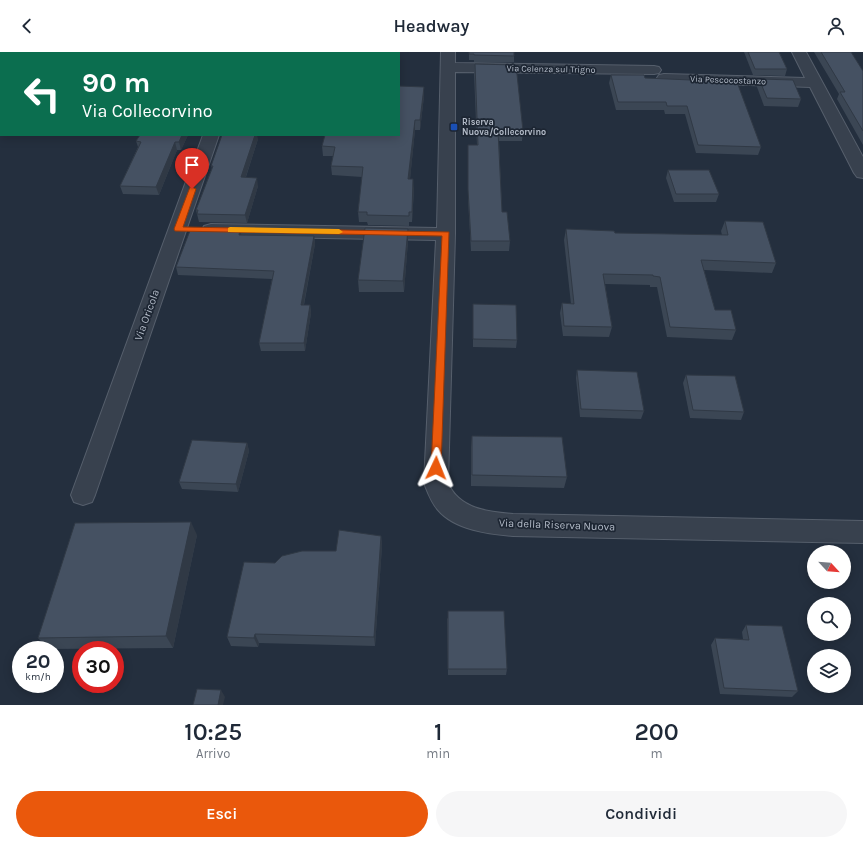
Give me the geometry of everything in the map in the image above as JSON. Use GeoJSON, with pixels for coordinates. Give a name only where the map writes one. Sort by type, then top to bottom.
{"type":"FeatureCollection","features":[{"type":"Feature","properties":{"kind":"street"},"geometry":{"type":"LineString","coordinates":[[799,52],[863,173]]}},
{"type":"Feature","properties":{"kind":"street","name":"Via Celenza sul Trigno"},"geometry":{"type":"LineString","coordinates":[[448,59],[659,74]]}},
{"type":"Feature","properties":{"kind":"street","name":"Via della Riserva Nuova"},"geometry":{"type":"LineString","coordinates":[[448,59],[446,234],[436,483],[438,492],[448,504],[464,516],[488,523],[513,525],[863,532]]}},
{"type":"Feature","properties":{"kind":"street","name":"Via Pescocostanzo"},"geometry":{"type":"LineString","coordinates":[[659,74],[815,83]]}},
{"type":"Feature","properties":{"kind":"street","name":"Via Oricola"},"geometry":{"type":"LineString","coordinates":[[83,495],[211,136]]}},
{"type":"Feature","properties":{"kind":"street"},"geometry":{"type":"LineString","coordinates":[[178,229],[446,234]]}},
{"type":"Feature","properties":{"kind":"building"},"geometry":{"type":"Polygon","coordinates":[[[469,52],[514,52],[514,56],[474,55],[469,54],[469,52]]]}},
{"type":"Feature","properties":{"kind":"building"},"geometry":{"type":"Polygon","coordinates":[[[748,52],[779,52],[787,69],[755,69],[748,52]]]}},
{"type":"Feature","properties":{"kind":"building"},"geometry":{"type":"Polygon","coordinates":[[[821,52],[851,52],[863,71],[863,131],[840,92],[845,92],[821,52]]]}},
{"type":"Feature","properties":{"kind":"building"},"geometry":{"type":"Polygon","coordinates":[[[475,64],[516,65],[523,131],[498,131],[502,212],[507,212],[510,241],[471,241],[468,189],[468,145],[478,145],[475,64]]]}},
{"type":"Feature","properties":{"kind":"building"},"geometry":{"type":"Polygon","coordinates":[[[611,75],[644,75],[645,78],[737,82],[761,147],[698,145],[687,106],[667,106],[666,102],[618,102],[611,75]]]}},
{"type":"Feature","properties":{"kind":"building"},"geometry":{"type":"Polygon","coordinates":[[[759,79],[793,80],[801,99],[767,98],[759,79]]]}},
{"type":"Feature","properties":{"kind":"building"},"geometry":{"type":"Polygon","coordinates":[[[400,86],[424,87],[420,120],[415,120],[408,179],[413,179],[412,212],[409,212],[409,216],[367,215],[367,212],[358,212],[363,167],[331,166],[335,147],[322,146],[325,136],[400,136],[400,86]]]}},
{"type":"Feature","properties":{"kind":"building"},"geometry":{"type":"Polygon","coordinates":[[[139,136],[182,136],[179,142],[175,142],[156,187],[120,186],[141,142],[136,141],[139,136]]]}},
{"type":"Feature","properties":{"kind":"building"},"geometry":{"type":"Polygon","coordinates":[[[222,136],[255,136],[241,177],[257,178],[245,215],[197,214],[198,210],[196,210],[213,166],[211,166],[222,136]]]}},
{"type":"Feature","properties":{"kind":"building"},"geometry":{"type":"Polygon","coordinates":[[[668,170],[709,170],[719,194],[676,194],[668,170]]]}},
{"type":"Feature","properties":{"kind":"building"},"geometry":{"type":"Polygon","coordinates":[[[725,221],[763,222],[776,263],[701,260],[715,310],[731,310],[736,330],[670,327],[660,277],[653,275],[603,274],[612,327],[564,326],[562,303],[574,304],[566,229],[614,231],[615,233],[728,235],[725,221]]]}},
{"type":"Feature","properties":{"kind":"building"},"geometry":{"type":"Polygon","coordinates":[[[191,228],[240,229],[239,235],[314,236],[301,305],[310,305],[304,343],[259,343],[274,271],[176,267],[191,228]]]}},
{"type":"Feature","properties":{"kind":"building"},"geometry":{"type":"Polygon","coordinates":[[[365,228],[408,229],[403,281],[358,280],[365,228]]]}},
{"type":"Feature","properties":{"kind":"building"},"geometry":{"type":"Polygon","coordinates":[[[473,304],[516,305],[517,340],[473,339],[473,304]]]}},
{"type":"Feature","properties":{"kind":"building"},"geometry":{"type":"Polygon","coordinates":[[[577,370],[637,372],[644,411],[581,409],[577,370]]]}},
{"type":"Feature","properties":{"kind":"building"},"geometry":{"type":"Polygon","coordinates":[[[686,375],[735,376],[744,412],[693,410],[686,375]]]}},
{"type":"Feature","properties":{"kind":"building"},"geometry":{"type":"Polygon","coordinates":[[[472,436],[562,437],[567,477],[472,475],[472,436]]]}},
{"type":"Feature","properties":{"kind":"building"},"geometry":{"type":"Polygon","coordinates":[[[192,440],[247,443],[236,484],[179,482],[192,440]]]}},
{"type":"Feature","properties":{"kind":"building"},"geometry":{"type":"Polygon","coordinates":[[[191,522],[166,636],[38,638],[75,523],[191,522]]]}},
{"type":"Feature","properties":{"kind":"building"},"geometry":{"type":"Polygon","coordinates":[[[339,530],[381,536],[374,637],[255,634],[254,638],[227,637],[244,562],[275,563],[282,556],[302,551],[336,551],[339,530]]]}},
{"type":"Feature","properties":{"kind":"building"},"geometry":{"type":"Polygon","coordinates":[[[448,611],[504,611],[507,669],[448,669],[448,611]]]}},
{"type":"Feature","properties":{"kind":"building"},"geometry":{"type":"Polygon","coordinates":[[[746,625],[782,626],[798,691],[724,688],[715,638],[749,640],[746,625]]]}},
{"type":"Feature","properties":{"kind":"building"},"geometry":{"type":"Polygon","coordinates":[[[197,689],[221,690],[218,705],[193,705],[197,689]]]}},
{"type":"Feature","properties":{"kind":"slow traffic"},"geometry":{"type":"LineString","coordinates":[[230,230],[339,232]]}},
{"type":"Feature","properties":{"kind":"place","name":"Riserva Nuova/Collecorvino"},"geometry":{"type":"Point","coordinates":[454,127]}},
{"type":"Feature","properties":{"kind":"route"},"geometry":{"type":"LineString","coordinates":[[192,189],[178,229],[446,234],[436,468]]}}]}
